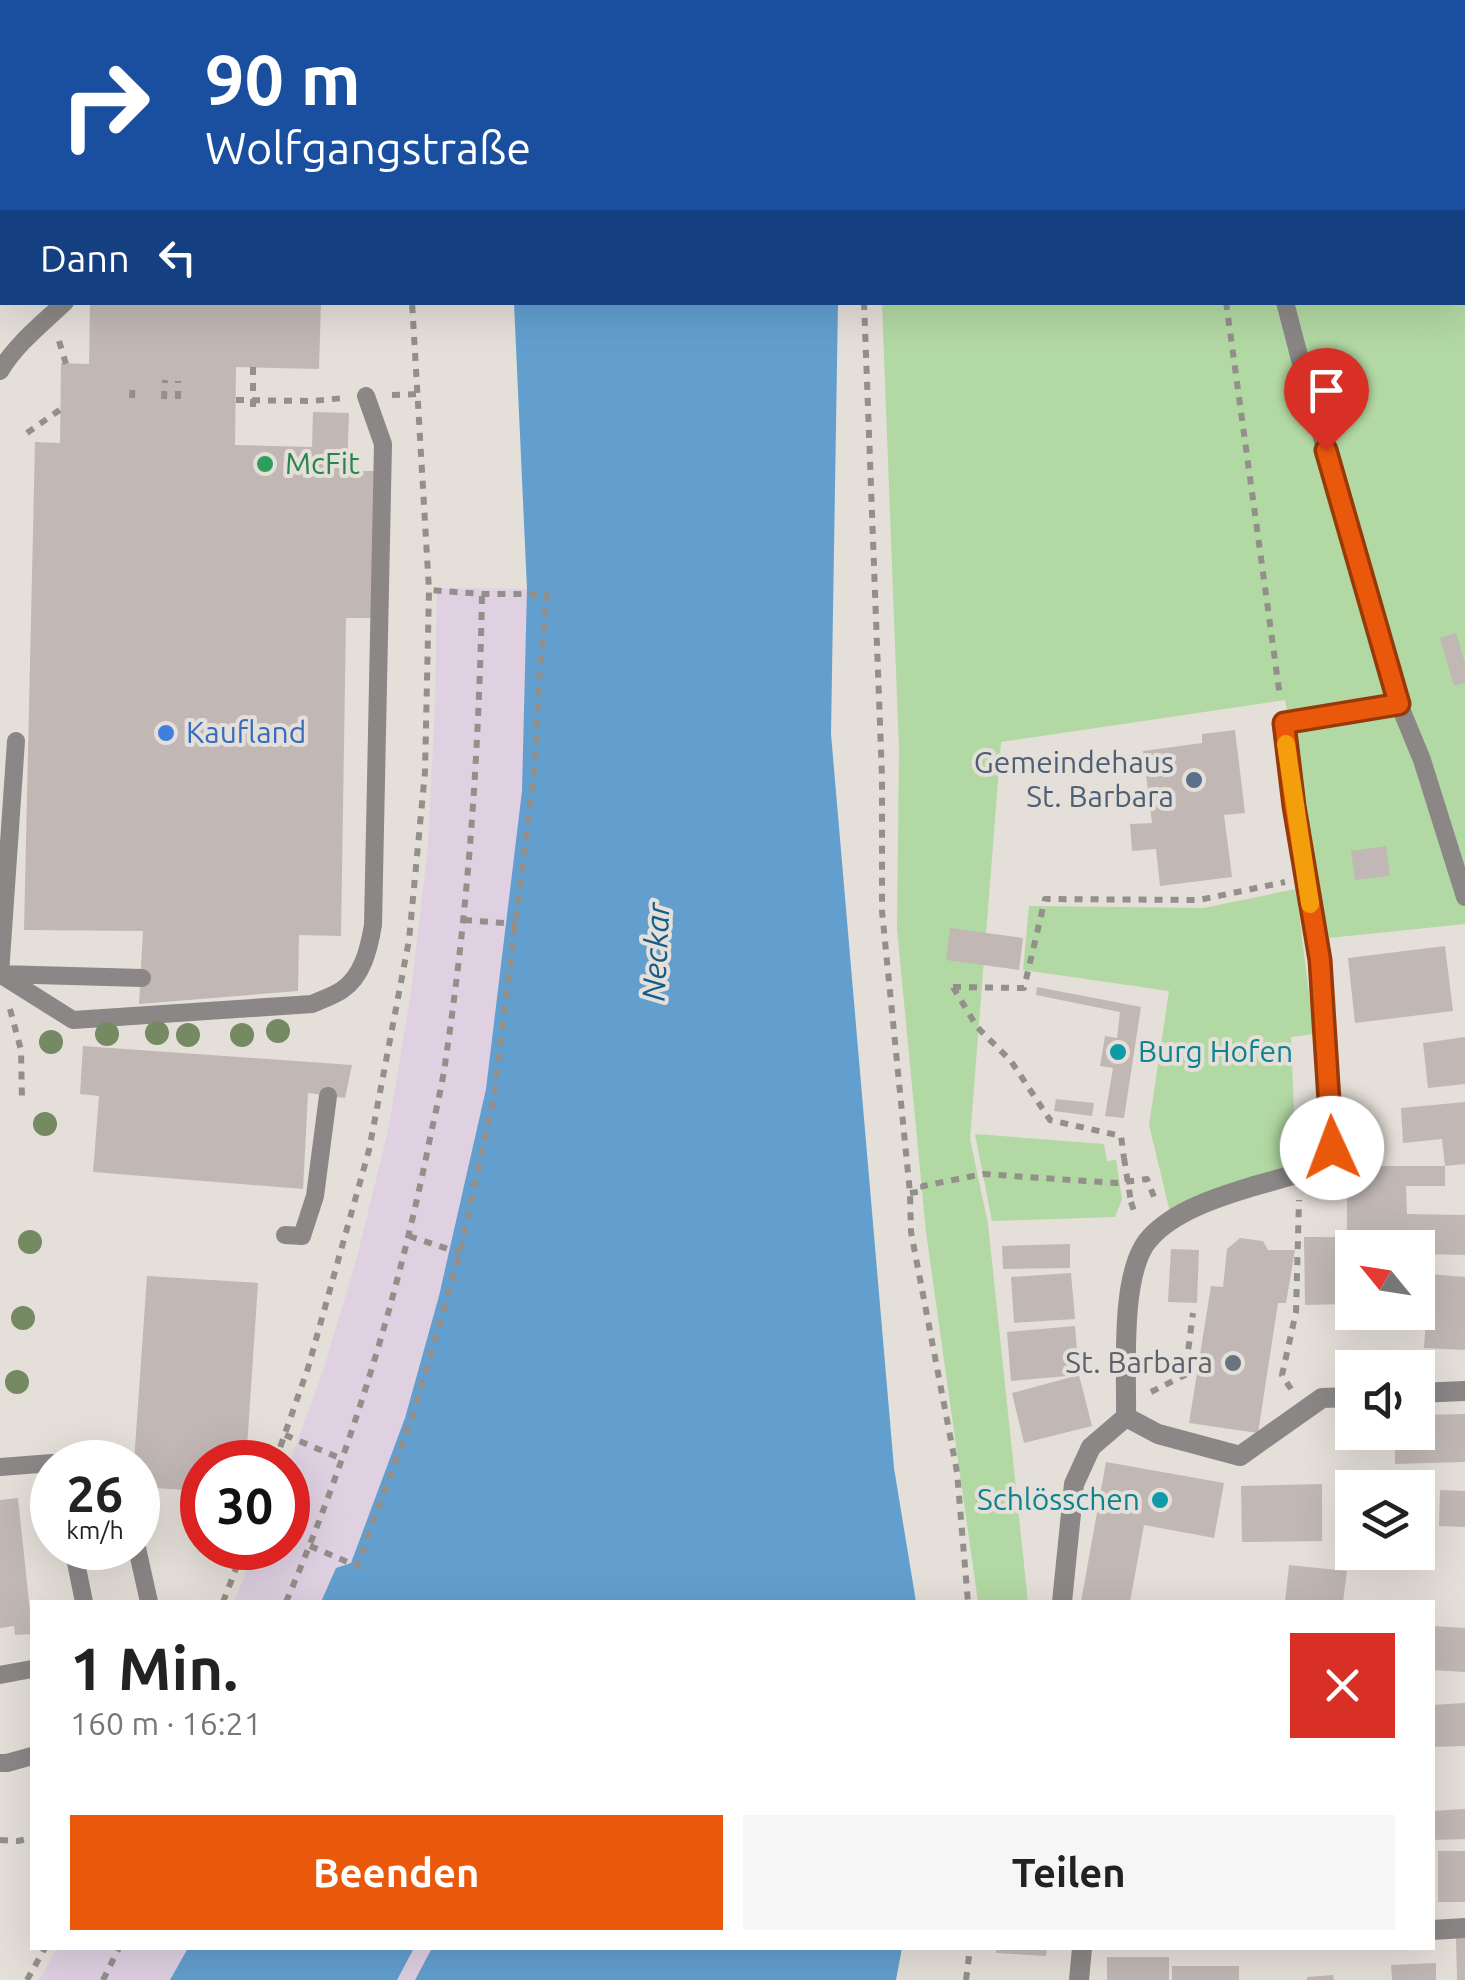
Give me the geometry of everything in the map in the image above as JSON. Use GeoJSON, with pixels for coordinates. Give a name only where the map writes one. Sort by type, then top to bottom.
{"type":"FeatureCollection","features":[{"type":"Feature","properties":{"kind":"street"},"geometry":{"type":"LineString","coordinates":[[1062,1600],[1074,1484],[1091,1447],[1126,1409],[1131,1279],[1146,1241],[1164,1224],[1231,1193],[1315,1166],[1332,1148],[1320,960],[1284,723],[1399,704]]}},
{"type":"Feature","properties":{"kind":"street"},"geometry":{"type":"LineString","coordinates":[[1435,1392],[1465,1391]]}},
{"type":"Feature","properties":{"kind":"street"},"geometry":{"type":"LineString","coordinates":[[1126,1409],[1158,1434],[1240,1456],[1322,1398],[1335,1398]]}},
{"type":"Feature","properties":{"kind":"street"},"geometry":{"type":"LineString","coordinates":[[1435,1930],[1465,1928]]}},
{"type":"Feature","properties":{"kind":"street"},"geometry":{"type":"LineString","coordinates":[[1079,1980],[1082,1950]]}},
{"type":"Feature","properties":{"kind":"lane"},"geometry":{"type":"LineString","coordinates":[[0,371],[28,334],[62,305]]}},
{"type":"Feature","properties":{"kind":"lane"},"geometry":{"type":"LineString","coordinates":[[1286,305],[1399,704],[1422,760],[1465,897]]}},
{"type":"Feature","properties":{"kind":"lane"},"geometry":{"type":"LineString","coordinates":[[0,974],[72,1020],[312,1004],[344,989],[358,971],[370,949],[373,925],[383,444],[366,396]]}},
{"type":"Feature","properties":{"kind":"lane"},"geometry":{"type":"LineString","coordinates":[[0,974],[16,741]]}},
{"type":"Feature","properties":{"kind":"lane"},"geometry":{"type":"LineString","coordinates":[[0,974],[142,978]]}},
{"type":"Feature","properties":{"kind":"lane"},"geometry":{"type":"LineString","coordinates":[[285,1235],[302,1236],[315,1196],[328,1096]]}},
{"type":"Feature","properties":{"kind":"lane"},"geometry":{"type":"LineString","coordinates":[[0,1467],[30,1462]]}},
{"type":"Feature","properties":{"kind":"lane"},"geometry":{"type":"LineString","coordinates":[[77,1570],[84,1600]]}},
{"type":"Feature","properties":{"kind":"lane"},"geometry":{"type":"LineString","coordinates":[[142,1570],[149,1600]]}},
{"type":"Feature","properties":{"kind":"lane"},"geometry":{"type":"LineString","coordinates":[[0,1675],[30,1669]]}},
{"type":"Feature","properties":{"kind":"lane"},"geometry":{"type":"LineString","coordinates":[[0,1762],[30,1757]]}},
{"type":"Feature","properties":{"kind":"path"},"geometry":{"type":"LineString","coordinates":[[864,305],[882,777],[882,910],[911,1232],[957,1472],[968,1600]]}},
{"type":"Feature","properties":{"kind":"path"},"geometry":{"type":"LineString","coordinates":[[1226,305],[1284,723]]}},
{"type":"Feature","properties":{"kind":"path"},"geometry":{"type":"LineString","coordinates":[[253,367],[253,411]]}},
{"type":"Feature","properties":{"kind":"path"},"geometry":{"type":"LineString","coordinates":[[164,380],[164,399]]}},
{"type":"Feature","properties":{"kind":"path"},"geometry":{"type":"LineString","coordinates":[[178,381],[178,399]]}},
{"type":"Feature","properties":{"kind":"path"},"geometry":{"type":"LineString","coordinates":[[132,398],[133,382]]}},
{"type":"Feature","properties":{"kind":"path"},"geometry":{"type":"LineString","coordinates":[[236,400],[366,396]]}},
{"type":"Feature","properties":{"kind":"path"},"geometry":{"type":"LineString","coordinates":[[293,401],[294,412]]}},
{"type":"Feature","properties":{"kind":"path"},"geometry":{"type":"LineString","coordinates":[[28,433],[60,410]]}},
{"type":"Feature","properties":{"kind":"path"},"geometry":{"type":"LineString","coordinates":[[429,590],[547,594],[535,764],[495,1091],[460,1253],[414,1412],[357,1566],[310,1546],[375,1363],[410,1236],[446,1060],[464,920],[480,717],[482,594]]}},
{"type":"Feature","properties":{"kind":"path"},"geometry":{"type":"LineString","coordinates":[[1131,1202],[1121,1136],[1050,1120],[1011,1061],[977,1027],[952,986],[1024,988],[1045,899],[1198,900],[1306,878]]}},
{"type":"Feature","properties":{"kind":"path"},"geometry":{"type":"LineString","coordinates":[[464,920],[517,924]]}},
{"type":"Feature","properties":{"kind":"path"},"geometry":{"type":"LineString","coordinates":[[0,974],[21,1050],[22,1100]]}},
{"type":"Feature","properties":{"kind":"path"},"geometry":{"type":"LineString","coordinates":[[910,1193],[924,1191],[923,1186],[983,1174],[1116,1184],[1147,1179],[1164,1224]]}},
{"type":"Feature","properties":{"kind":"path"},"geometry":{"type":"LineString","coordinates":[[1299,1220],[1296,1312],[1282,1375],[1306,1410]]}},
{"type":"Feature","properties":{"kind":"path"},"geometry":{"type":"LineString","coordinates":[[410,1236],[460,1253]]}},
{"type":"Feature","properties":{"kind":"path"},"geometry":{"type":"LineString","coordinates":[[1126,1409],[1185,1375],[1194,1313]]}},
{"type":"Feature","properties":{"kind":"path"},"geometry":{"type":"LineString","coordinates":[[285,1435],[342,1459]]}},
{"type":"Feature","properties":{"kind":"path"},"geometry":{"type":"LineString","coordinates":[[224,1600],[235,1570]]}},
{"type":"Feature","properties":{"kind":"path"},"geometry":{"type":"LineString","coordinates":[[287,1600],[300,1570]]}},
{"type":"Feature","properties":{"kind":"path"},"geometry":{"type":"LineString","coordinates":[[0,1840],[30,1838]]}},
{"type":"Feature","properties":{"kind":"path"},"geometry":{"type":"LineString","coordinates":[[28,1980],[44,1950]]}},
{"type":"Feature","properties":{"kind":"path"},"geometry":{"type":"LineString","coordinates":[[103,1980],[118,1950]]}},
{"type":"Feature","properties":{"kind":"path"},"geometry":{"type":"LineString","coordinates":[[966,1980],[970,1950]]}},
{"type":"Feature","properties":{"kind":"shaded area"},"geometry":{"type":"Polygon","coordinates":[[[577,586],[520,1600],[235,1600],[247,1570],[310,1570],[310,1440],[298,1440],[356,1261],[388,1131],[411,992],[428,846],[437,588],[577,586]]]}},
{"type":"Feature","properties":{"kind":"shaded area"},"geometry":{"type":"Polygon","coordinates":[[[56,1950],[431,1950],[415,1980],[39,1980],[56,1950]]]}},
{"type":"Feature","properties":{"kind":"green space"},"geometry":{"type":"Polygon","coordinates":[[[882,305],[1465,305],[1465,924],[1329,938],[1285,700],[1001,742],[970,1139],[988,1224],[1028,1600],[978,1600],[926,1232],[897,929],[899,749],[882,305]]]}},
{"type":"Feature","properties":{"kind":"green space"},"geometry":{"type":"Polygon","coordinates":[[[1296,889],[1314,1034],[1291,1037],[1295,1136],[1326,1138],[1311,1159],[1170,1212],[1149,1125],[1169,991],[1023,970],[1029,906],[1204,908],[1296,889]]]}},
{"type":"Feature","properties":{"kind":"green space"},"geometry":{"type":"Polygon","coordinates":[[[975,1134],[1104,1144],[1107,1161],[1116,1160],[1122,1199],[1115,1217],[992,1221],[975,1134]]]}},
{"type":"Feature","properties":{"kind":"water","name":"Neckar"},"geometry":{"type":"Polygon","coordinates":[[[514,305],[838,305],[831,734],[894,1468],[916,1600],[322,1600],[336,1568],[351,1563],[405,1418],[439,1296],[486,1089],[522,791],[527,589],[514,305]]]}},
{"type":"Feature","properties":{"kind":"water"},"geometry":{"type":"Polygon","coordinates":[[[187,1950],[413,1950],[397,1980],[170,1980],[187,1950]]]}},
{"type":"Feature","properties":{"kind":"water"},"geometry":{"type":"Polygon","coordinates":[[[431,1950],[902,1950],[896,1980],[415,1980],[431,1950]]]}},
{"type":"Feature","properties":{"kind":"building"},"geometry":{"type":"Polygon","coordinates":[[[90,305],[321,305],[319,369],[236,367],[235,445],[312,447],[313,412],[349,413],[347,471],[375,471],[372,618],[346,618],[341,936],[299,935],[298,991],[139,1004],[143,931],[24,930],[35,442],[60,443],[61,363],[89,364],[90,305]]]}},
{"type":"Feature","properties":{"kind":"building"},"geometry":{"type":"Polygon","coordinates":[[[1456,633],[1465,663],[1465,683],[1454,686],[1440,638],[1456,633]]]}},
{"type":"Feature","properties":{"kind":"building","name":"Gemeindehaus St. Barbara"},"geometry":{"type":"Polygon","coordinates":[[[1235,730],[1245,813],[1224,815],[1232,877],[1160,886],[1156,849],[1132,851],[1130,824],[1152,823],[1143,751],[1202,743],[1202,734],[1235,730]]]}},
{"type":"Feature","properties":{"kind":"building"},"geometry":{"type":"Polygon","coordinates":[[[1386,846],[1390,876],[1355,880],[1351,851],[1386,846]]]}},
{"type":"Feature","properties":{"kind":"building"},"geometry":{"type":"Polygon","coordinates":[[[950,928],[1023,938],[1019,970],[946,960],[950,928]]]}},
{"type":"Feature","properties":{"kind":"building"},"geometry":{"type":"Polygon","coordinates":[[[1445,946],[1453,1011],[1355,1023],[1348,958],[1445,946]]]}},
{"type":"Feature","properties":{"kind":"building","name":"Burg Hofen"},"geometry":{"type":"Polygon","coordinates":[[[1037,987],[1141,1007],[1124,1118],[1105,1116],[1113,1068],[1100,1066],[1105,1036],[1117,1038],[1120,1012],[1036,995],[1037,987]]]}},
{"type":"Feature","properties":{"kind":"building"},"geometry":{"type":"Polygon","coordinates":[[[1465,1037],[1465,1084],[1428,1088],[1423,1043],[1465,1037]]]}},
{"type":"Feature","properties":{"kind":"building"},"geometry":{"type":"Polygon","coordinates":[[[83,1046],[352,1065],[345,1098],[308,1093],[303,1189],[93,1172],[99,1096],[80,1094],[83,1046]]]}},
{"type":"Feature","properties":{"kind":"building","name":"Burg Hofen"},"geometry":{"type":"Polygon","coordinates":[[[1056,1099],[1094,1103],[1092,1116],[1054,1111],[1056,1099]]]}},
{"type":"Feature","properties":{"kind":"building"},"geometry":{"type":"Polygon","coordinates":[[[1465,1102],[1465,1164],[1445,1166],[1442,1139],[1403,1143],[1401,1108],[1465,1102]]]}},
{"type":"Feature","properties":{"kind":"building"},"geometry":{"type":"Polygon","coordinates":[[[1347,1166],[1445,1166],[1445,1186],[1406,1186],[1407,1214],[1465,1215],[1465,1255],[1435,1254],[1435,1230],[1347,1230],[1347,1166]]]}},
{"type":"Feature","properties":{"kind":"building"},"geometry":{"type":"Polygon","coordinates":[[[1304,1237],[1335,1237],[1335,1304],[1305,1305],[1304,1237]]]}},
{"type":"Feature","properties":{"kind":"building","name":"St. Barbara"},"geometry":{"type":"Polygon","coordinates":[[[1240,1238],[1263,1241],[1268,1250],[1295,1250],[1286,1303],[1278,1303],[1258,1433],[1189,1423],[1211,1286],[1223,1287],[1227,1249],[1240,1238]]]}},
{"type":"Feature","properties":{"kind":"building"},"geometry":{"type":"Polygon","coordinates":[[[1070,1244],[1070,1268],[1003,1269],[1002,1246],[1070,1244]]]}},
{"type":"Feature","properties":{"kind":"building"},"geometry":{"type":"Polygon","coordinates":[[[1171,1249],[1199,1250],[1197,1303],[1168,1302],[1171,1249]]]}},
{"type":"Feature","properties":{"kind":"building"},"geometry":{"type":"Polygon","coordinates":[[[1071,1273],[1075,1319],[1014,1323],[1011,1277],[1071,1273]]]}},
{"type":"Feature","properties":{"kind":"building"},"geometry":{"type":"Polygon","coordinates":[[[1435,1274],[1465,1277],[1465,1350],[1424,1348],[1425,1330],[1435,1330],[1435,1274]]]}},
{"type":"Feature","properties":{"kind":"building"},"geometry":{"type":"Polygon","coordinates":[[[147,1276],[258,1283],[247,1440],[180,1440],[180,1490],[160,1488],[160,1440],[136,1440],[147,1276]]]}},
{"type":"Feature","properties":{"kind":"building"},"geometry":{"type":"Polygon","coordinates":[[[1075,1326],[1079,1375],[1011,1381],[1007,1332],[1075,1326]]]}},
{"type":"Feature","properties":{"kind":"building"},"geometry":{"type":"Polygon","coordinates":[[[1079,1375],[1092,1426],[1024,1443],[1012,1393],[1079,1375]]]}},
{"type":"Feature","properties":{"kind":"building"},"geometry":{"type":"Polygon","coordinates":[[[1465,1414],[1465,1462],[1395,1464],[1395,1450],[1435,1450],[1435,1415],[1465,1414]]]}},
{"type":"Feature","properties":{"kind":"building","name":"Schlösschen"},"geometry":{"type":"Polygon","coordinates":[[[1106,1462],[1224,1483],[1214,1538],[1144,1525],[1130,1600],[1081,1600],[1106,1462]]]}},
{"type":"Feature","properties":{"kind":"building"},"geometry":{"type":"Polygon","coordinates":[[[1322,1484],[1322,1541],[1242,1542],[1241,1486],[1322,1484]]]}},
{"type":"Feature","properties":{"kind":"building"},"geometry":{"type":"Polygon","coordinates":[[[1440,1490],[1465,1491],[1465,1527],[1439,1526],[1440,1490]]]}},
{"type":"Feature","properties":{"kind":"building"},"geometry":{"type":"Polygon","coordinates":[[[18,1498],[30,1634],[15,1635],[14,1626],[0,1628],[0,1500],[18,1498]]]}},
{"type":"Feature","properties":{"kind":"building"},"geometry":{"type":"Polygon","coordinates":[[[1289,1565],[1347,1571],[1343,1600],[1285,1600],[1289,1565]]]}},
{"type":"Feature","properties":{"kind":"building"},"geometry":{"type":"Polygon","coordinates":[[[1435,1626],[1465,1628],[1465,1672],[1435,1670],[1435,1626]]]}},
{"type":"Feature","properties":{"kind":"building"},"geometry":{"type":"Polygon","coordinates":[[[1465,1703],[1465,1746],[1435,1747],[1435,1705],[1465,1703]]]}},
{"type":"Feature","properties":{"kind":"building"},"geometry":{"type":"Polygon","coordinates":[[[1465,1809],[1465,1839],[1435,1840],[1435,1811],[1465,1809]]]}},
{"type":"Feature","properties":{"kind":"building"},"geometry":{"type":"Polygon","coordinates":[[[1438,1851],[1465,1851],[1465,1902],[1438,1902],[1438,1851]]]}},
{"type":"Feature","properties":{"kind":"building"},"geometry":{"type":"Polygon","coordinates":[[[1456,1938],[1465,1938],[1465,1980],[1457,1980],[1456,1938]]]}},
{"type":"Feature","properties":{"kind":"building"},"geometry":{"type":"Polygon","coordinates":[[[996,1950],[1047,1950],[1046,1956],[996,1950]]]}},
{"type":"Feature","properties":{"kind":"building"},"geometry":{"type":"Polygon","coordinates":[[[1107,1957],[1169,1957],[1169,1980],[1107,1980],[1107,1957]]]}},
{"type":"Feature","properties":{"kind":"building"},"geometry":{"type":"Polygon","coordinates":[[[1436,1963],[1436,1980],[1392,1980],[1391,1965],[1436,1963]]]}},
{"type":"Feature","properties":{"kind":"building"},"geometry":{"type":"Polygon","coordinates":[[[1172,1966],[1239,1966],[1239,1980],[1172,1980],[1172,1966]]]}},
{"type":"Feature","properties":{"kind":"building"},"geometry":{"type":"Polygon","coordinates":[[[1333,1975],[1334,1980],[1307,1980],[1307,1977],[1333,1975]]]}},
{"type":"Feature","properties":{"kind":"slow traffic"},"geometry":{"type":"LineString","coordinates":[[1286,744],[1310,904]]}},
{"type":"Feature","properties":{"kind":"place","name":"McFit"},"geometry":{"type":"Point","coordinates":[265,464]}},
{"type":"Feature","properties":{"kind":"place","name":"Kaufland"},"geometry":{"type":"Point","coordinates":[166,733]}},
{"type":"Feature","properties":{"kind":"place","name":"Gemeindehaus St. Barbara"},"geometry":{"type":"Point","coordinates":[1194,780]}},
{"type":"Feature","properties":{"kind":"place","name":"Burg Hofen"},"geometry":{"type":"Point","coordinates":[1118,1052]}},
{"type":"Feature","properties":{"kind":"place","name":"St. Barbara"},"geometry":{"type":"Point","coordinates":[1233,1363]}},
{"type":"Feature","properties":{"kind":"place","name":"Schlösschen"},"geometry":{"type":"Point","coordinates":[1160,1500]}},
{"type":"Feature","properties":{"kind":"route"},"geometry":{"type":"LineString","coordinates":[[1326,450],[1399,704],[1284,723],[1320,960],[1332,1148]]}}]}
